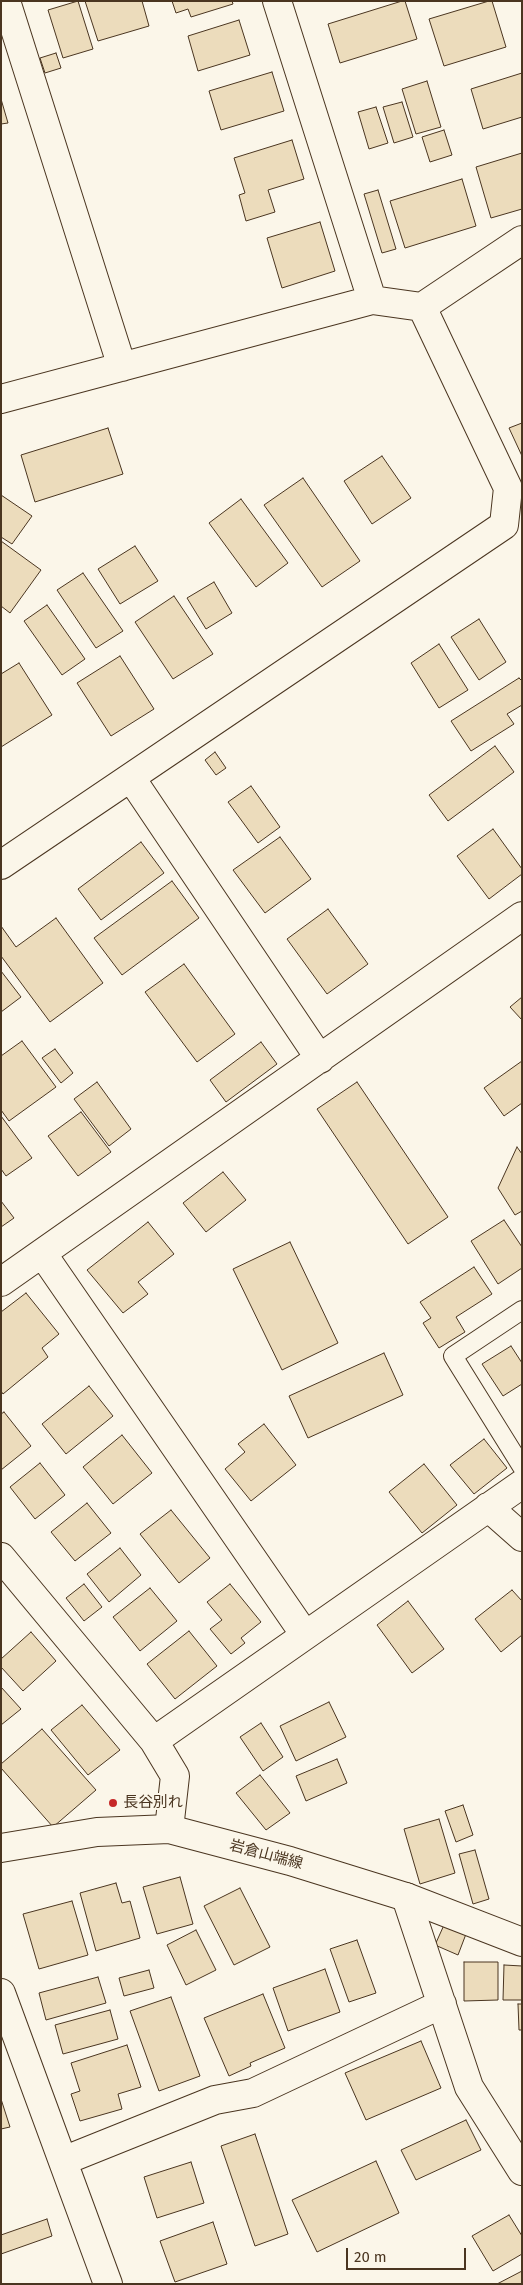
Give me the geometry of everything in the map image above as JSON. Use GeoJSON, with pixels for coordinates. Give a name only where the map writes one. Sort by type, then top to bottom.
{"type":"FeatureCollection","features":[{"type":"Feature","properties":{"kind":"street"},"geometry":{"type":"LineString","coordinates":[[6,1],[122,367]]}},
{"type":"Feature","properties":{"kind":"street"},"geometry":{"type":"LineString","coordinates":[[277,1],[372,300]]}},
{"type":"Feature","properties":{"kind":"street"},"geometry":{"type":"LineString","coordinates":[[1,399],[372,300],[422,307],[522,240]]}},
{"type":"Feature","properties":{"kind":"street"},"geometry":{"type":"LineString","coordinates":[[1,865],[504,525],[508,488],[422,307]]}},
{"type":"Feature","properties":{"kind":"street"},"geometry":{"type":"LineString","coordinates":[[131,778],[320,1058]]}},
{"type":"Feature","properties":{"kind":"street"},"geometry":{"type":"LineString","coordinates":[[1,1282],[522,916]]}},
{"type":"Feature","properties":{"kind":"street"},"geometry":{"type":"LineString","coordinates":[[42,1253],[305,1635]]}},
{"type":"Feature","properties":{"kind":"street"},"geometry":{"type":"LineString","coordinates":[[154,1741],[522,1484]]}},
{"type":"Feature","properties":{"kind":"street"},"geometry":{"type":"LineString","coordinates":[[488,1508],[522,1537]]}},
{"type":"Feature","properties":{"kind":"street"},"geometry":{"type":"LineString","coordinates":[[1,1557],[154,1741],[175,1776],[169,1830]]}},
{"type":"Feature","properties":{"kind":"street","name":"岩倉山端線"},"geometry":{"type":"LineString","coordinates":[[1,1848],[97,1832],[169,1830],[290,1860],[406,1897],[522,1942]]}},
{"type":"Feature","properties":{"kind":"street"},"geometry":{"type":"LineString","coordinates":[[406,1897],[469,2087],[522,2171]]}},
{"type":"Feature","properties":{"kind":"street"},"geometry":{"type":"LineString","coordinates":[[1,1993],[108,2284]]}},
{"type":"Feature","properties":{"kind":"street"},"geometry":{"type":"LineString","coordinates":[[63,2161],[215,2100],[253,2093],[442,2004]]}},
{"type":"Feature","properties":{"kind":"lane"},"geometry":{"type":"LineString","coordinates":[[522,1310],[454,1356],[522,1467]]}},
{"type":"Feature","properties":{"kind":"building"},"geometry":{"type":"Polygon","coordinates":[[[78,1],[93,49],[63,58],[48,10],[78,1]]]}},
{"type":"Feature","properties":{"kind":"building"},"geometry":{"type":"Polygon","coordinates":[[[85,1],[142,1],[149,26],[98,41],[85,1]]]}},
{"type":"Feature","properties":{"kind":"building"},"geometry":{"type":"Polygon","coordinates":[[[172,1],[232,1],[233,4],[191,17],[188,9],[176,13],[172,1]]]}},
{"type":"Feature","properties":{"kind":"building"},"geometry":{"type":"Polygon","coordinates":[[[405,1],[417,39],[340,63],[328,24],[405,1]]]}},
{"type":"Feature","properties":{"kind":"building"},"geometry":{"type":"Polygon","coordinates":[[[492,1],[506,47],[444,66],[429,19],[492,1]]]}},
{"type":"Feature","properties":{"kind":"building"},"geometry":{"type":"Polygon","coordinates":[[[239,20],[250,55],[198,71],[188,36],[239,20]]]}},
{"type":"Feature","properties":{"kind":"building"},"geometry":{"type":"Polygon","coordinates":[[[56,53],[61,68],[45,73],[40,58],[56,53]]]}},
{"type":"Feature","properties":{"kind":"building"},"geometry":{"type":"Polygon","coordinates":[[[272,72],[284,111],[221,130],[209,91],[272,72]]]}},
{"type":"Feature","properties":{"kind":"building"},"geometry":{"type":"Polygon","coordinates":[[[522,73],[522,117],[483,129],[471,89],[522,73]]]}},
{"type":"Feature","properties":{"kind":"building"},"geometry":{"type":"Polygon","coordinates":[[[427,81],[441,127],[416,134],[402,89],[427,81]]]}},
{"type":"Feature","properties":{"kind":"building"},"geometry":{"type":"Polygon","coordinates":[[[1,99],[8,123],[1,124],[1,99]]]}},
{"type":"Feature","properties":{"kind":"building"},"geometry":{"type":"Polygon","coordinates":[[[402,102],[413,137],[394,143],[383,107],[402,102]]]}},
{"type":"Feature","properties":{"kind":"building"},"geometry":{"type":"Polygon","coordinates":[[[376,107],[388,143],[369,149],[358,112],[376,107]]]}},
{"type":"Feature","properties":{"kind":"building"},"geometry":{"type":"Polygon","coordinates":[[[444,130],[452,155],[430,162],[422,137],[444,130]]]}},
{"type":"Feature","properties":{"kind":"building"},"geometry":{"type":"Polygon","coordinates":[[[292,140],[304,179],[268,190],[275,212],[246,221],[239,195],[245,193],[234,158],[292,140]]]}},
{"type":"Feature","properties":{"kind":"building"},"geometry":{"type":"Polygon","coordinates":[[[522,153],[522,209],[491,218],[476,167],[522,153]]]}},
{"type":"Feature","properties":{"kind":"building"},"geometry":{"type":"Polygon","coordinates":[[[462,179],[476,226],[405,248],[390,201],[462,179]]]}},
{"type":"Feature","properties":{"kind":"building"},"geometry":{"type":"Polygon","coordinates":[[[378,190],[396,249],[382,253],[364,194],[378,190]]]}},
{"type":"Feature","properties":{"kind":"building"},"geometry":{"type":"Polygon","coordinates":[[[320,222],[335,271],[282,288],[267,238],[320,222]]]}},
{"type":"Feature","properties":{"kind":"building"},"geometry":{"type":"Polygon","coordinates":[[[522,423],[522,456],[509,428],[522,423]]]}},
{"type":"Feature","properties":{"kind":"building"},"geometry":{"type":"Polygon","coordinates":[[[108,428],[123,474],[35,502],[21,455],[108,428]]]}},
{"type":"Feature","properties":{"kind":"building"},"geometry":{"type":"Polygon","coordinates":[[[382,456],[411,498],[372,524],[344,481],[382,456]]]}},
{"type":"Feature","properties":{"kind":"building"},"geometry":{"type":"Polygon","coordinates":[[[303,478],[360,561],[322,587],[264,505],[303,478]]]}},
{"type":"Feature","properties":{"kind":"building"},"geometry":{"type":"Polygon","coordinates":[[[1,495],[32,516],[12,544],[1,537],[1,495]]]}},
{"type":"Feature","properties":{"kind":"building"},"geometry":{"type":"Polygon","coordinates":[[[241,499],[288,563],[256,587],[209,523],[241,499]]]}},
{"type":"Feature","properties":{"kind":"building"},"geometry":{"type":"Polygon","coordinates":[[[1,541],[41,570],[10,613],[1,606],[1,541]]]}},
{"type":"Feature","properties":{"kind":"building"},"geometry":{"type":"Polygon","coordinates":[[[135,546],[158,581],[120,604],[98,569],[135,546]]]}},
{"type":"Feature","properties":{"kind":"building"},"geometry":{"type":"Polygon","coordinates":[[[83,573],[123,631],[96,648],[57,590],[83,573]]]}},
{"type":"Feature","properties":{"kind":"building"},"geometry":{"type":"Polygon","coordinates":[[[214,582],[232,613],[206,629],[187,598],[214,582]]]}},
{"type":"Feature","properties":{"kind":"building"},"geometry":{"type":"Polygon","coordinates":[[[174,596],[213,654],[173,679],[135,622],[174,596]]]}},
{"type":"Feature","properties":{"kind":"building"},"geometry":{"type":"Polygon","coordinates":[[[47,605],[85,659],[62,675],[24,621],[47,605]]]}},
{"type":"Feature","properties":{"kind":"building"},"geometry":{"type":"Polygon","coordinates":[[[479,619],[506,662],[479,680],[451,637],[479,619]]]}},
{"type":"Feature","properties":{"kind":"building"},"geometry":{"type":"Polygon","coordinates":[[[439,644],[468,690],[439,708],[411,663],[439,644]]]}},
{"type":"Feature","properties":{"kind":"building"},"geometry":{"type":"Polygon","coordinates":[[[120,656],[154,709],[111,736],[77,683],[120,656]]]}},
{"type":"Feature","properties":{"kind":"building"},"geometry":{"type":"Polygon","coordinates":[[[19,663],[52,715],[1,747],[1,674],[19,663]]]}},
{"type":"Feature","properties":{"kind":"building"},"geometry":{"type":"Polygon","coordinates":[[[519,678],[522,681],[522,705],[507,714],[514,724],[471,751],[451,721],[519,678]]]}},
{"type":"Feature","properties":{"kind":"building"},"geometry":{"type":"Polygon","coordinates":[[[495,746],[514,772],[448,821],[429,795],[495,746]]]}},
{"type":"Feature","properties":{"kind":"building"},"geometry":{"type":"Polygon","coordinates":[[[215,752],[226,768],[216,775],[205,760],[215,752]]]}},
{"type":"Feature","properties":{"kind":"building"},"geometry":{"type":"Polygon","coordinates":[[[251,786],[280,827],[258,843],[228,802],[251,786]]]}},
{"type":"Feature","properties":{"kind":"building"},"geometry":{"type":"Polygon","coordinates":[[[493,829],[522,869],[522,874],[489,899],[457,856],[493,829]]]}},
{"type":"Feature","properties":{"kind":"building"},"geometry":{"type":"Polygon","coordinates":[[[280,837],[311,879],[265,913],[233,870],[280,837]]]}},
{"type":"Feature","properties":{"kind":"building"},"geometry":{"type":"Polygon","coordinates":[[[141,842],[164,873],[101,920],[78,889],[141,842]]]}},
{"type":"Feature","properties":{"kind":"building"},"geometry":{"type":"Polygon","coordinates":[[[172,881],[199,918],[122,975],[94,938],[172,881]]]}},
{"type":"Feature","properties":{"kind":"building"},"geometry":{"type":"Polygon","coordinates":[[[328,909],[368,964],[327,994],[287,939],[328,909]]]}},
{"type":"Feature","properties":{"kind":"building"},"geometry":{"type":"Polygon","coordinates":[[[56,918],[103,983],[50,1022],[1,956],[1,926],[16,947],[56,918]]]}},
{"type":"Feature","properties":{"kind":"building"},"geometry":{"type":"Polygon","coordinates":[[[184,964],[235,1034],[197,1062],[145,992],[184,964]]]}},
{"type":"Feature","properties":{"kind":"building"},"geometry":{"type":"Polygon","coordinates":[[[1,971],[21,997],[1,1012],[1,971]]]}},
{"type":"Feature","properties":{"kind":"building"},"geometry":{"type":"Polygon","coordinates":[[[522,997],[522,1020],[510,1007],[522,997]]]}},
{"type":"Feature","properties":{"kind":"building"},"geometry":{"type":"Polygon","coordinates":[[[22,1041],[56,1087],[9,1121],[1,1110],[1,1056],[22,1041]]]}},
{"type":"Feature","properties":{"kind":"building"},"geometry":{"type":"Polygon","coordinates":[[[261,1042],[277,1064],[226,1102],[210,1080],[261,1042]]]}},
{"type":"Feature","properties":{"kind":"building"},"geometry":{"type":"Polygon","coordinates":[[[55,1049],[73,1073],[61,1083],[42,1058],[55,1049]]]}},
{"type":"Feature","properties":{"kind":"building"},"geometry":{"type":"Polygon","coordinates":[[[522,1061],[522,1103],[504,1116],[484,1088],[522,1061]]]}},
{"type":"Feature","properties":{"kind":"building"},"geometry":{"type":"Polygon","coordinates":[[[97,1082],[131,1129],[109,1146],[74,1099],[97,1082]]]}},
{"type":"Feature","properties":{"kind":"building"},"geometry":{"type":"Polygon","coordinates":[[[357,1082],[448,1217],[408,1244],[317,1109],[357,1082]]]}},
{"type":"Feature","properties":{"kind":"building"},"geometry":{"type":"Polygon","coordinates":[[[81,1112],[111,1152],[78,1176],[48,1136],[81,1112]]]}},
{"type":"Feature","properties":{"kind":"building"},"geometry":{"type":"Polygon","coordinates":[[[1,1116],[32,1158],[6,1176],[1,1169],[1,1116]]]}},
{"type":"Feature","properties":{"kind":"building"},"geometry":{"type":"Polygon","coordinates":[[[517,1147],[522,1154],[522,1211],[515,1215],[498,1188],[517,1147]]]}},
{"type":"Feature","properties":{"kind":"building"},"geometry":{"type":"Polygon","coordinates":[[[223,1172],[246,1200],[206,1232],[183,1203],[223,1172]]]}},
{"type":"Feature","properties":{"kind":"building"},"geometry":{"type":"Polygon","coordinates":[[[1,1201],[14,1218],[1,1227],[1,1201]]]}},
{"type":"Feature","properties":{"kind":"building"},"geometry":{"type":"Polygon","coordinates":[[[504,1220],[522,1247],[522,1268],[498,1284],[471,1241],[504,1220]]]}},
{"type":"Feature","properties":{"kind":"building"},"geometry":{"type":"Polygon","coordinates":[[[148,1222],[174,1254],[138,1282],[148,1294],[123,1313],[87,1270],[148,1222]]]}},
{"type":"Feature","properties":{"kind":"building"},"geometry":{"type":"Polygon","coordinates":[[[290,1242],[338,1343],[282,1370],[233,1269],[290,1242]]]}},
{"type":"Feature","properties":{"kind":"building"},"geometry":{"type":"Polygon","coordinates":[[[474,1267],[492,1294],[456,1317],[465,1332],[439,1348],[423,1323],[431,1318],[420,1302],[474,1267]]]}},
{"type":"Feature","properties":{"kind":"building"},"geometry":{"type":"Polygon","coordinates":[[[26,1293],[59,1334],[42,1348],[48,1357],[3,1394],[1,1391],[1,1312],[26,1293]]]}},
{"type":"Feature","properties":{"kind":"building"},"geometry":{"type":"Polygon","coordinates":[[[511,1346],[522,1363],[522,1384],[503,1396],[482,1364],[511,1346]]]}},
{"type":"Feature","properties":{"kind":"building"},"geometry":{"type":"Polygon","coordinates":[[[384,1353],[403,1395],[308,1438],[289,1396],[384,1353]]]}},
{"type":"Feature","properties":{"kind":"building"},"geometry":{"type":"Polygon","coordinates":[[[89,1386],[113,1416],[66,1454],[42,1424],[89,1386]]]}},
{"type":"Feature","properties":{"kind":"building"},"geometry":{"type":"Polygon","coordinates":[[[4,1412],[31,1446],[1,1470],[1,1414],[4,1412]]]}},
{"type":"Feature","properties":{"kind":"building"},"geometry":{"type":"Polygon","coordinates":[[[264,1424],[296,1465],[251,1501],[225,1469],[245,1452],[238,1444],[264,1424]]]}},
{"type":"Feature","properties":{"kind":"building"},"geometry":{"type":"Polygon","coordinates":[[[122,1435],[152,1473],[113,1504],[83,1467],[122,1435]]]}},
{"type":"Feature","properties":{"kind":"building"},"geometry":{"type":"Polygon","coordinates":[[[484,1439],[507,1468],[474,1494],[450,1465],[484,1439]]]}},
{"type":"Feature","properties":{"kind":"building"},"geometry":{"type":"Polygon","coordinates":[[[40,1463],[65,1495],[35,1519],[10,1487],[40,1463]]]}},
{"type":"Feature","properties":{"kind":"building"},"geometry":{"type":"Polygon","coordinates":[[[424,1464],[457,1505],[422,1533],[389,1492],[424,1464]]]}},
{"type":"Feature","properties":{"kind":"building"},"geometry":{"type":"Polygon","coordinates":[[[87,1503],[111,1533],[75,1561],[51,1532],[87,1503]]]}},
{"type":"Feature","properties":{"kind":"building"},"geometry":{"type":"Polygon","coordinates":[[[171,1510],[210,1558],[179,1583],[140,1534],[171,1510]]]}},
{"type":"Feature","properties":{"kind":"building"},"geometry":{"type":"Polygon","coordinates":[[[120,1548],[141,1575],[109,1602],[87,1574],[120,1548]]]}},
{"type":"Feature","properties":{"kind":"building"},"geometry":{"type":"Polygon","coordinates":[[[84,1584],[102,1607],[84,1621],[66,1598],[84,1584]]]}},
{"type":"Feature","properties":{"kind":"building"},"geometry":{"type":"Polygon","coordinates":[[[230,1584],[261,1622],[241,1638],[245,1643],[231,1654],[210,1629],[222,1620],[207,1602],[230,1584]]]}},
{"type":"Feature","properties":{"kind":"building"},"geometry":{"type":"Polygon","coordinates":[[[150,1588],[177,1621],[140,1651],[113,1617],[150,1588]]]}},
{"type":"Feature","properties":{"kind":"building"},"geometry":{"type":"Polygon","coordinates":[[[512,1590],[522,1601],[522,1635],[501,1652],[475,1619],[512,1590]]]}},
{"type":"Feature","properties":{"kind":"building"},"geometry":{"type":"Polygon","coordinates":[[[408,1601],[444,1649],[412,1673],[377,1625],[408,1601]]]}},
{"type":"Feature","properties":{"kind":"building"},"geometry":{"type":"Polygon","coordinates":[[[189,1631],[217,1666],[175,1699],[147,1664],[189,1631]]]}},
{"type":"Feature","properties":{"kind":"building"},"geometry":{"type":"Polygon","coordinates":[[[31,1632],[56,1661],[23,1691],[1,1667],[1,1659],[31,1632]]]}},
{"type":"Feature","properties":{"kind":"building"},"geometry":{"type":"Polygon","coordinates":[[[1,1687],[21,1709],[1,1725],[1,1687]]]}},
{"type":"Feature","properties":{"kind":"building"},"geometry":{"type":"Polygon","coordinates":[[[329,1702],[346,1737],[296,1761],[280,1726],[329,1702]]]}},
{"type":"Feature","properties":{"kind":"building"},"geometry":{"type":"Polygon","coordinates":[[[82,1705],[120,1750],[88,1775],[51,1730],[82,1705]]]}},
{"type":"Feature","properties":{"kind":"building"},"geometry":{"type":"Polygon","coordinates":[[[261,1723],[283,1757],[263,1771],[240,1737],[261,1723]]]}},
{"type":"Feature","properties":{"kind":"building"},"geometry":{"type":"Polygon","coordinates":[[[42,1729],[96,1790],[53,1827],[1,1768],[1,1764],[42,1729]]]}},
{"type":"Feature","properties":{"kind":"building"},"geometry":{"type":"Polygon","coordinates":[[[337,1759],[347,1783],[306,1801],[296,1776],[337,1759]]]}},
{"type":"Feature","properties":{"kind":"building"},"geometry":{"type":"Polygon","coordinates":[[[260,1775],[290,1813],[266,1830],[236,1793],[260,1775]]]}},
{"type":"Feature","properties":{"kind":"building"},"geometry":{"type":"Polygon","coordinates":[[[463,1805],[473,1835],[456,1842],[445,1811],[463,1805]]]}},
{"type":"Feature","properties":{"kind":"building"},"geometry":{"type":"Polygon","coordinates":[[[439,1819],[455,1873],[420,1884],[404,1829],[439,1819]]]}},
{"type":"Feature","properties":{"kind":"building"},"geometry":{"type":"Polygon","coordinates":[[[475,1850],[489,1899],[473,1904],[459,1854],[475,1850]]]}},
{"type":"Feature","properties":{"kind":"building"},"geometry":{"type":"Polygon","coordinates":[[[180,1877],[193,1924],[157,1934],[143,1887],[180,1877]]]}},
{"type":"Feature","properties":{"kind":"building"},"geometry":{"type":"Polygon","coordinates":[[[116,1883],[122,1903],[130,1901],[140,1938],[96,1951],[80,1893],[116,1883]]]}},
{"type":"Feature","properties":{"kind":"building"},"geometry":{"type":"Polygon","coordinates":[[[240,1888],[270,1947],[234,1965],[204,1906],[240,1888]]]}},
{"type":"Feature","properties":{"kind":"building"},"geometry":{"type":"Polygon","coordinates":[[[72,1901],[88,1955],[39,1969],[23,1914],[72,1901]]]}},
{"type":"Feature","properties":{"kind":"building"},"geometry":{"type":"Polygon","coordinates":[[[444,1925],[466,1934],[458,1955],[435,1945],[444,1925]]]}},
{"type":"Feature","properties":{"kind":"building"},"geometry":{"type":"Polygon","coordinates":[[[196,1930],[216,1970],[186,1985],[167,1945],[196,1930]]]}},
{"type":"Feature","properties":{"kind":"building"},"geometry":{"type":"Polygon","coordinates":[[[357,1940],[376,1993],[349,2002],[330,1949],[357,1940]]]}},
{"type":"Feature","properties":{"kind":"building"},"geometry":{"type":"Polygon","coordinates":[[[464,1962],[498,1962],[498,2000],[464,2001],[464,1962]]]}},
{"type":"Feature","properties":{"kind":"building"},"geometry":{"type":"Polygon","coordinates":[[[504,1965],[522,1966],[522,2000],[503,2000],[504,1965]]]}},
{"type":"Feature","properties":{"kind":"building"},"geometry":{"type":"Polygon","coordinates":[[[325,1969],[340,2012],[288,2031],[273,1988],[325,1969]]]}},
{"type":"Feature","properties":{"kind":"building"},"geometry":{"type":"Polygon","coordinates":[[[149,1970],[154,1988],[124,1996],[119,1978],[149,1970]]]}},
{"type":"Feature","properties":{"kind":"building"},"geometry":{"type":"Polygon","coordinates":[[[98,1977],[106,2003],[46,2020],[39,1993],[98,1977]]]}},
{"type":"Feature","properties":{"kind":"building"},"geometry":{"type":"Polygon","coordinates":[[[263,1994],[285,2048],[250,2063],[251,2066],[229,2076],[204,2018],[263,1994]]]}},
{"type":"Feature","properties":{"kind":"building"},"geometry":{"type":"Polygon","coordinates":[[[171,1997],[200,2076],[159,2091],[130,2011],[171,1997]]]}},
{"type":"Feature","properties":{"kind":"building"},"geometry":{"type":"Polygon","coordinates":[[[518,2004],[522,2004],[522,2030],[519,2030],[518,2004]]]}},
{"type":"Feature","properties":{"kind":"building"},"geometry":{"type":"Polygon","coordinates":[[[110,2010],[118,2039],[63,2054],[55,2025],[110,2010]]]}},
{"type":"Feature","properties":{"kind":"building"},"geometry":{"type":"Polygon","coordinates":[[[421,2041],[441,2088],[366,2120],[345,2073],[421,2041]]]}},
{"type":"Feature","properties":{"kind":"building"},"geometry":{"type":"Polygon","coordinates":[[[127,2045],[141,2087],[118,2094],[122,2109],[80,2121],[71,2094],[80,2091],[71,2063],[127,2045]]]}},
{"type":"Feature","properties":{"kind":"building"},"geometry":{"type":"Polygon","coordinates":[[[1,2099],[10,2127],[1,2129],[1,2099]]]}},
{"type":"Feature","properties":{"kind":"building"},"geometry":{"type":"Polygon","coordinates":[[[466,2120],[481,2150],[416,2180],[401,2150],[466,2120]]]}},
{"type":"Feature","properties":{"kind":"building"},"geometry":{"type":"Polygon","coordinates":[[[255,2134],[288,2234],[255,2246],[221,2146],[255,2134]]]}},
{"type":"Feature","properties":{"kind":"building"},"geometry":{"type":"Polygon","coordinates":[[[376,2161],[399,2213],[317,2252],[292,2200],[376,2161]]]}},
{"type":"Feature","properties":{"kind":"building"},"geometry":{"type":"Polygon","coordinates":[[[191,2162],[204,2203],[157,2218],[144,2177],[191,2162]]]}},
{"type":"Feature","properties":{"kind":"building"},"geometry":{"type":"Polygon","coordinates":[[[509,2215],[522,2236],[522,2254],[493,2271],[472,2236],[509,2215]]]}},
{"type":"Feature","properties":{"kind":"building"},"geometry":{"type":"Polygon","coordinates":[[[47,2219],[52,2236],[1,2254],[1,2235],[47,2219]]]}},
{"type":"Feature","properties":{"kind":"building"},"geometry":{"type":"Polygon","coordinates":[[[213,2222],[227,2264],[175,2282],[160,2241],[213,2222]]]}},
{"type":"Feature","properties":{"kind":"building"},"geometry":{"type":"Polygon","coordinates":[[[522,2271],[522,2284],[497,2284],[522,2271]]]}},
{"type":"Feature","properties":{"kind":"place","name":"長谷別れ"},"geometry":{"type":"Point","coordinates":[113,1803]}}]}
